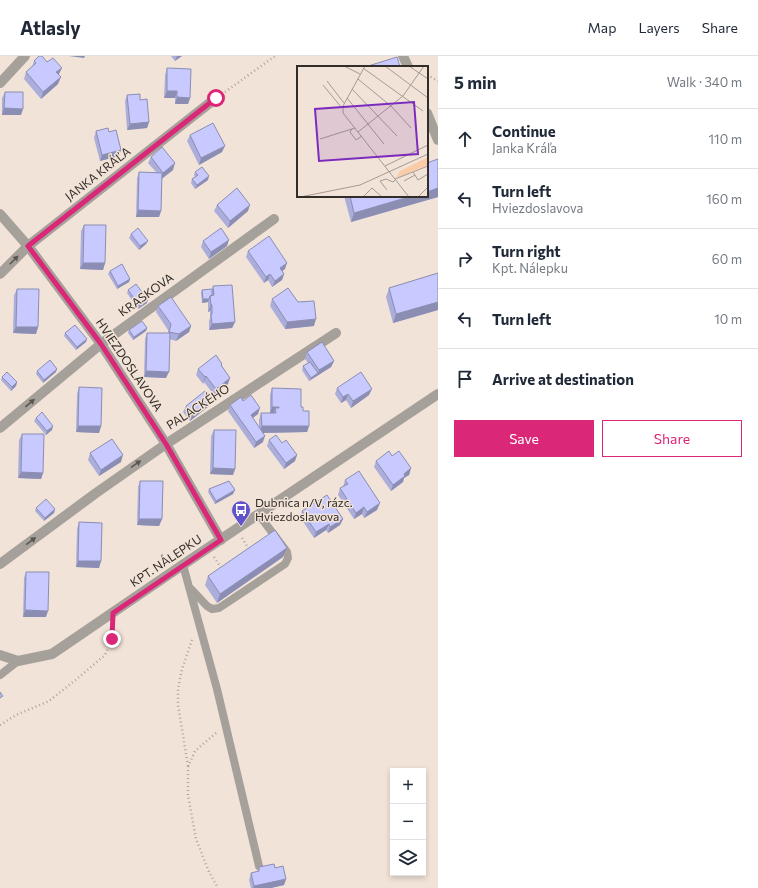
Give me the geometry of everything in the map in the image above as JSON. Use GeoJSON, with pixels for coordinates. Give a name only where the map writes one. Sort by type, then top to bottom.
{"type":"FeatureCollection","features":[{"type":"Feature","properties":{"kind":"street"},"geometry":{"type":"LineString","coordinates":[[0,83],[24,56]]}},
{"type":"Feature","properties":{"kind":"street"},"geometry":{"type":"LineString","coordinates":[[403,56],[408,66]]}},
{"type":"Feature","properties":{"kind":"street","name":"JANKA KRÁĽA"},"geometry":{"type":"LineString","coordinates":[[0,274],[28,246],[216,98]]}},
{"type":"Feature","properties":{"kind":"street"},"geometry":{"type":"LineString","coordinates":[[428,115],[438,140]]}},
{"type":"Feature","properties":{"kind":"street","name":"HVIEZDOSLAVOVA"},"geometry":{"type":"LineString","coordinates":[[0,214],[28,246],[101,344],[166,444],[221,540]]}},
{"type":"Feature","properties":{"kind":"street","name":"KRASKOVA"},"geometry":{"type":"LineString","coordinates":[[0,428],[101,344],[274,219]]}},
{"type":"Feature","properties":{"kind":"street","name":"PALACKÉHO"},"geometry":{"type":"LineString","coordinates":[[0,564],[96,493],[166,444],[336,333]]}},
{"type":"Feature","properties":{"kind":"street","name":"KPT. NÁLEPKU"},"geometry":{"type":"LineString","coordinates":[[18,661],[52,654],[438,394]]}},
{"type":"Feature","properties":{"kind":"street"},"geometry":{"type":"LineString","coordinates":[[0,655],[18,661]]}},
{"type":"Feature","properties":{"kind":"lane"},"geometry":{"type":"LineString","coordinates":[[189,587],[207,606],[212,609],[219,608],[285,564],[288,558],[287,552],[259,515]]}},
{"type":"Feature","properties":{"kind":"lane"},"geometry":{"type":"LineString","coordinates":[[183,565],[199,620],[224,718],[259,866]]}},
{"type":"Feature","properties":{"kind":"lane"},"geometry":{"type":"LineString","coordinates":[[0,675],[18,661]]}},
{"type":"Feature","properties":{"kind":"path"},"geometry":{"type":"LineString","coordinates":[[216,98],[276,56]]}},
{"type":"Feature","properties":{"kind":"path"},"geometry":{"type":"LineString","coordinates":[[428,76],[438,81]]}},
{"type":"Feature","properties":{"kind":"path"},"geometry":{"type":"LineString","coordinates":[[241,536],[252,553]]}},
{"type":"Feature","properties":{"kind":"path"},"geometry":{"type":"LineString","coordinates":[[212,555],[224,572]]}},
{"type":"Feature","properties":{"kind":"path"},"geometry":{"type":"LineString","coordinates":[[0,726],[16,716],[49,701],[105,655],[112,639],[113,613]]}},
{"type":"Feature","properties":{"kind":"path"},"geometry":{"type":"LineString","coordinates":[[199,620],[182,668],[178,689],[178,705],[188,767],[188,795],[196,839],[209,872],[218,888]]}},
{"type":"Feature","properties":{"kind":"path"},"geometry":{"type":"LineString","coordinates":[[188,767],[195,751],[215,734],[224,718]]}},
{"type":"Feature","properties":{"kind":"building"},"geometry":{"type":"Polygon","coordinates":[[[39,56],[42,56],[47,62],[53,58],[62,68],[56,72],[61,77],[43,92],[26,72],[36,63],[34,61],[39,56]]]}},
{"type":"Feature","properties":{"kind":"building"},"geometry":{"type":"Polygon","coordinates":[[[397,57],[400,66],[368,66],[397,57]]]}},
{"type":"Feature","properties":{"kind":"building"},"geometry":{"type":"Polygon","coordinates":[[[167,68],[191,69],[190,98],[177,97],[177,91],[167,91],[167,68]]]}},
{"type":"Feature","properties":{"kind":"building"},"geometry":{"type":"Polygon","coordinates":[[[5,92],[23,92],[23,109],[4,108],[5,92]]]}},
{"type":"Feature","properties":{"kind":"building"},"geometry":{"type":"Polygon","coordinates":[[[140,94],[140,100],[147,99],[149,122],[130,124],[127,95],[140,94]]]}},
{"type":"Feature","properties":{"kind":"building"},"geometry":{"type":"Polygon","coordinates":[[[213,123],[225,146],[201,158],[190,135],[213,123]]]}},
{"type":"Feature","properties":{"kind":"building"},"geometry":{"type":"Polygon","coordinates":[[[108,128],[109,132],[116,130],[121,150],[102,155],[96,131],[108,128]]]}},
{"type":"Feature","properties":{"kind":"building"},"geometry":{"type":"Polygon","coordinates":[[[162,147],[175,163],[163,173],[151,157],[162,147]]]}},
{"type":"Feature","properties":{"kind":"building"},"geometry":{"type":"Polygon","coordinates":[[[438,159],[438,188],[428,192],[428,163],[438,159]]]}},
{"type":"Feature","properties":{"kind":"building"},"geometry":{"type":"Polygon","coordinates":[[[202,167],[209,176],[197,185],[192,179],[198,175],[195,172],[202,167]]]}},
{"type":"Feature","properties":{"kind":"building"},"geometry":{"type":"Polygon","coordinates":[[[139,172],[162,173],[161,211],[138,210],[139,172]]]}},
{"type":"Feature","properties":{"kind":"building"},"geometry":{"type":"Polygon","coordinates":[[[237,188],[250,205],[230,221],[217,205],[237,188]]]}},
{"type":"Feature","properties":{"kind":"building"},"geometry":{"type":"Polygon","coordinates":[[[350,197],[409,197],[354,213],[350,197]]]}},
{"type":"Feature","properties":{"kind":"building"},"geometry":{"type":"Polygon","coordinates":[[[84,225],[106,225],[105,263],[83,263],[84,225]]]}},
{"type":"Feature","properties":{"kind":"building"},"geometry":{"type":"Polygon","coordinates":[[[138,228],[148,241],[140,246],[131,234],[138,228]]]}},
{"type":"Feature","properties":{"kind":"building"},"geometry":{"type":"Polygon","coordinates":[[[221,228],[229,240],[211,252],[203,241],[221,228]]]}},
{"type":"Feature","properties":{"kind":"building"},"geometry":{"type":"Polygon","coordinates":[[[269,236],[287,263],[280,268],[284,274],[275,281],[270,274],[266,277],[248,251],[269,236]]]}},
{"type":"Feature","properties":{"kind":"building"},"geometry":{"type":"Polygon","coordinates":[[[122,264],[130,279],[118,286],[110,271],[122,264]]]}},
{"type":"Feature","properties":{"kind":"building"},"geometry":{"type":"Polygon","coordinates":[[[438,273],[438,302],[396,314],[389,288],[438,273]]]}},
{"type":"Feature","properties":{"kind":"building"},"geometry":{"type":"Polygon","coordinates":[[[136,284],[148,300],[140,306],[128,290],[136,284]]]}},
{"type":"Feature","properties":{"kind":"building"},"geometry":{"type":"Polygon","coordinates":[[[232,285],[235,322],[212,324],[212,305],[210,296],[214,295],[213,286],[232,285]]]}},
{"type":"Feature","properties":{"kind":"building"},"geometry":{"type":"Polygon","coordinates":[[[288,288],[298,302],[314,301],[316,319],[287,322],[272,299],[288,288]]]}},
{"type":"Feature","properties":{"kind":"building"},"geometry":{"type":"Polygon","coordinates":[[[17,289],[39,289],[38,327],[16,327],[17,289]]]}},
{"type":"Feature","properties":{"kind":"building"},"geometry":{"type":"Polygon","coordinates":[[[212,289],[212,295],[209,299],[203,299],[202,290],[212,289]]]}},
{"type":"Feature","properties":{"kind":"building"},"geometry":{"type":"Polygon","coordinates":[[[171,297],[191,326],[179,334],[169,332],[171,324],[158,306],[171,297]]]}},
{"type":"Feature","properties":{"kind":"building"},"geometry":{"type":"Polygon","coordinates":[[[142,321],[147,328],[134,337],[129,330],[142,321]]]}},
{"type":"Feature","properties":{"kind":"building"},"geometry":{"type":"Polygon","coordinates":[[[75,325],[87,339],[77,347],[65,333],[75,325]]]}},
{"type":"Feature","properties":{"kind":"building"},"geometry":{"type":"Polygon","coordinates":[[[147,333],[170,333],[169,372],[146,371],[147,333]]]}},
{"type":"Feature","properties":{"kind":"building"},"geometry":{"type":"Polygon","coordinates":[[[322,342],[334,361],[319,370],[307,352],[322,342]]]}},
{"type":"Feature","properties":{"kind":"building"},"geometry":{"type":"Polygon","coordinates":[[[216,355],[230,378],[216,389],[206,376],[205,377],[198,369],[216,355]]]}},
{"type":"Feature","properties":{"kind":"building"},"geometry":{"type":"Polygon","coordinates":[[[50,360],[57,369],[44,380],[37,371],[50,360]]]}},
{"type":"Feature","properties":{"kind":"building"},"geometry":{"type":"Polygon","coordinates":[[[310,362],[318,373],[311,378],[303,366],[310,362]]]}},
{"type":"Feature","properties":{"kind":"building"},"geometry":{"type":"Polygon","coordinates":[[[7,372],[17,382],[12,387],[2,377],[7,372]]]}},
{"type":"Feature","properties":{"kind":"building"},"geometry":{"type":"Polygon","coordinates":[[[361,372],[372,389],[353,401],[348,394],[343,397],[337,388],[361,372]]]}},
{"type":"Feature","properties":{"kind":"building"},"geometry":{"type":"Polygon","coordinates":[[[79,387],[102,388],[101,426],[78,426],[79,387]]]}},
{"type":"Feature","properties":{"kind":"building"},"geometry":{"type":"Polygon","coordinates":[[[272,388],[301,389],[301,407],[303,407],[303,411],[309,411],[309,426],[262,426],[261,413],[276,413],[275,408],[279,408],[272,407],[272,388]]]}},
{"type":"Feature","properties":{"kind":"building"},"geometry":{"type":"Polygon","coordinates":[[[205,391],[211,400],[192,414],[186,406],[205,391]]]}},
{"type":"Feature","properties":{"kind":"building"},"geometry":{"type":"Polygon","coordinates":[[[251,395],[260,408],[251,415],[265,436],[256,442],[230,405],[241,397],[243,401],[251,395]]]}},
{"type":"Feature","properties":{"kind":"building"},"geometry":{"type":"Polygon","coordinates":[[[42,412],[53,426],[47,431],[36,418],[42,412]]]}},
{"type":"Feature","properties":{"kind":"building"},"geometry":{"type":"Polygon","coordinates":[[[214,430],[236,430],[235,469],[213,468],[214,430]]]}},
{"type":"Feature","properties":{"kind":"building"},"geometry":{"type":"Polygon","coordinates":[[[22,434],[44,434],[43,473],[21,472],[22,434]]]}},
{"type":"Feature","properties":{"kind":"building"},"geometry":{"type":"Polygon","coordinates":[[[276,435],[282,443],[286,440],[297,455],[286,463],[269,440],[276,435]]]}},
{"type":"Feature","properties":{"kind":"building"},"geometry":{"type":"Polygon","coordinates":[[[112,439],[123,455],[101,470],[90,453],[112,439]]]}},
{"type":"Feature","properties":{"kind":"building"},"geometry":{"type":"Polygon","coordinates":[[[389,451],[392,456],[399,451],[411,468],[404,474],[405,476],[393,485],[376,461],[389,451]]]}},
{"type":"Feature","properties":{"kind":"building"},"geometry":{"type":"Polygon","coordinates":[[[359,471],[380,503],[367,512],[364,507],[356,513],[340,488],[348,484],[345,480],[359,471]]]}},
{"type":"Feature","properties":{"kind":"building"},"geometry":{"type":"Polygon","coordinates":[[[140,481],[163,481],[162,519],[139,519],[140,481]]]}},
{"type":"Feature","properties":{"kind":"building"},"geometry":{"type":"Polygon","coordinates":[[[229,481],[235,490],[216,501],[209,489],[229,481]]]}},
{"type":"Feature","properties":{"kind":"building"},"geometry":{"type":"Polygon","coordinates":[[[327,495],[343,519],[330,527],[329,524],[316,532],[302,511],[327,495]]]}},
{"type":"Feature","properties":{"kind":"building"},"geometry":{"type":"Polygon","coordinates":[[[46,499],[55,509],[45,518],[36,508],[46,499]]]}},
{"type":"Feature","properties":{"kind":"building"},"geometry":{"type":"Polygon","coordinates":[[[79,522],[102,523],[101,561],[78,561],[79,522]]]}},
{"type":"Feature","properties":{"kind":"building"},"geometry":{"type":"Polygon","coordinates":[[[275,530],[287,548],[220,594],[208,576],[275,530]]]}},
{"type":"Feature","properties":{"kind":"building"},"geometry":{"type":"Polygon","coordinates":[[[26,572],[49,572],[48,611],[25,610],[26,572]]]}},
{"type":"Feature","properties":{"kind":"building"},"geometry":{"type":"Polygon","coordinates":[[[274,864],[275,868],[283,866],[286,879],[254,886],[251,873],[259,871],[259,867],[274,864]]]}},
{"type":"Feature","properties":{"kind":"place","name":"Dubnica n/V, rázc. Hviezdoslavova"},"geometry":{"type":"Point","coordinates":[241,527]}},
{"type":"Feature","properties":{"kind":"route"},"geometry":{"type":"LineString","coordinates":[[112,639],[113,613],[221,540],[166,444],[101,344],[28,246],[216,98]]}}]}
